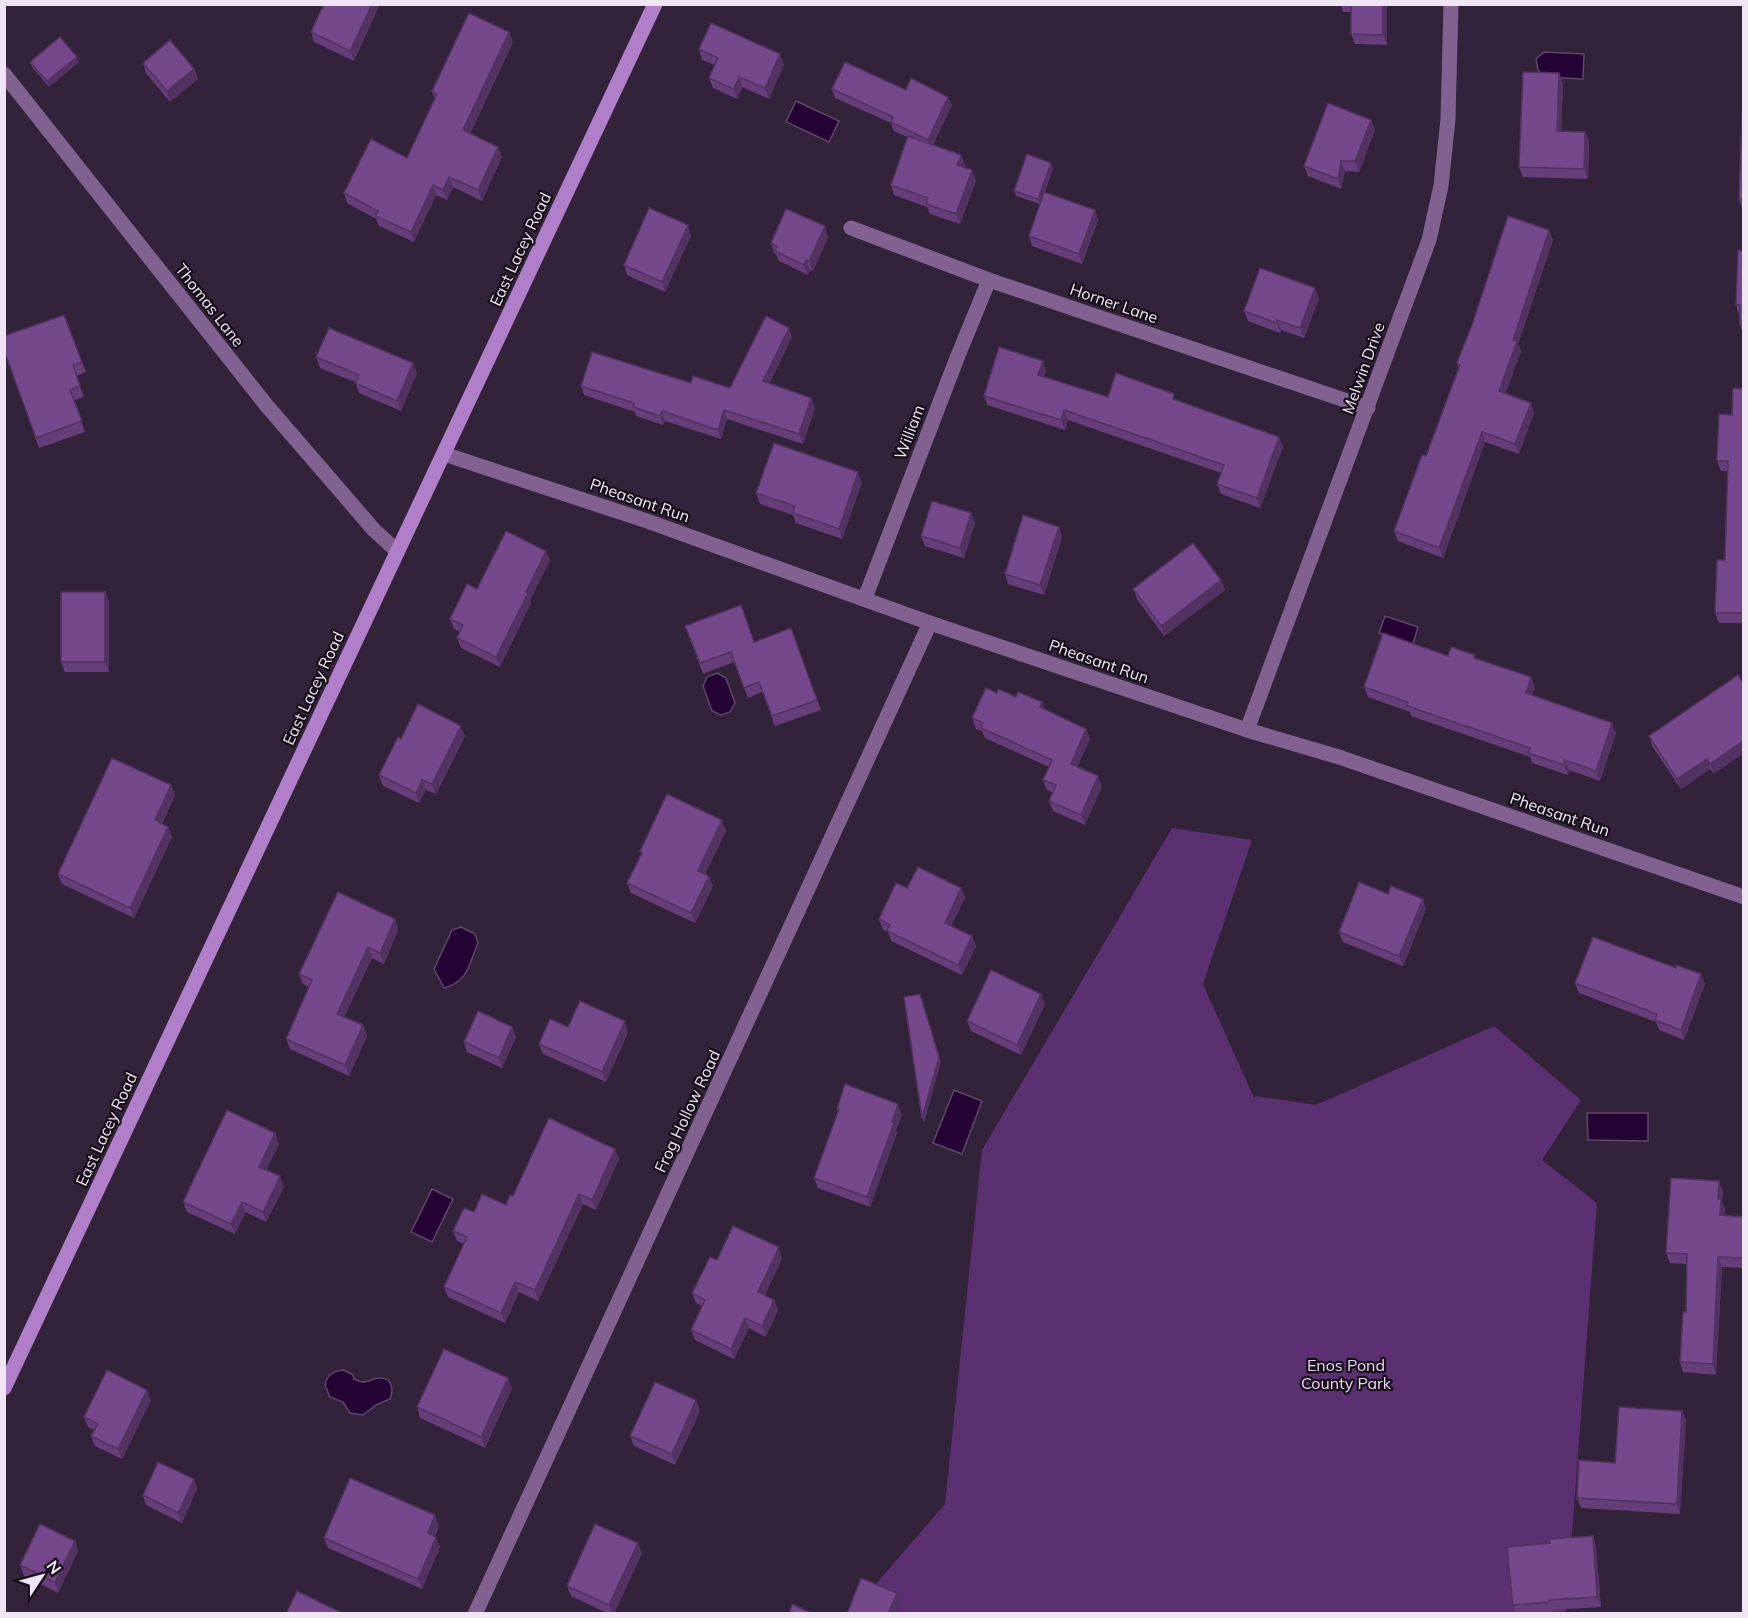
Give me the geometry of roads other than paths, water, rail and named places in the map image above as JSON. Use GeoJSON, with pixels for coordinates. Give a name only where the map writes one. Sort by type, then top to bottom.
{"type":"FeatureCollection","features":[{"type":"Feature","properties":{"kind":"street","name":"East Lacey Road"},"geometry":{"type":"LineString","coordinates":[[4,1388],[655,4]]}},
{"type":"Feature","properties":{"kind":"street","name":"Melwin Drive"},"geometry":{"type":"LineString","coordinates":[[1247,730],[1429,240],[1441,186],[1448,119],[1451,4]]}},
{"type":"Feature","properties":{"kind":"street","name":"Thomas Lane"},"geometry":{"type":"LineString","coordinates":[[4,74],[267,406],[374,530],[397,551]]}},
{"type":"Feature","properties":{"kind":"street","name":"Horner Lane"},"geometry":{"type":"LineString","coordinates":[[851,228],[989,280],[1368,408]]}},
{"type":"Feature","properties":{"kind":"street","name":"William"},"geometry":{"type":"LineString","coordinates":[[865,598],[989,280]]}},
{"type":"Feature","properties":{"kind":"street","name":"Pheasant Run"},"geometry":{"type":"LineString","coordinates":[[444,454],[658,525],[930,623],[1247,730],[1339,757],[1743,897]]}},
{"type":"Feature","properties":{"kind":"street","name":"Frog Hollow Road"},"geometry":{"type":"LineString","coordinates":[[475,1614],[930,623]]}},
{"type":"Feature","properties":{"kind":"park label","name":"Enos Pond County Park"},"geometry":{"type":"Point","coordinates":[1346,1374]}}]}
